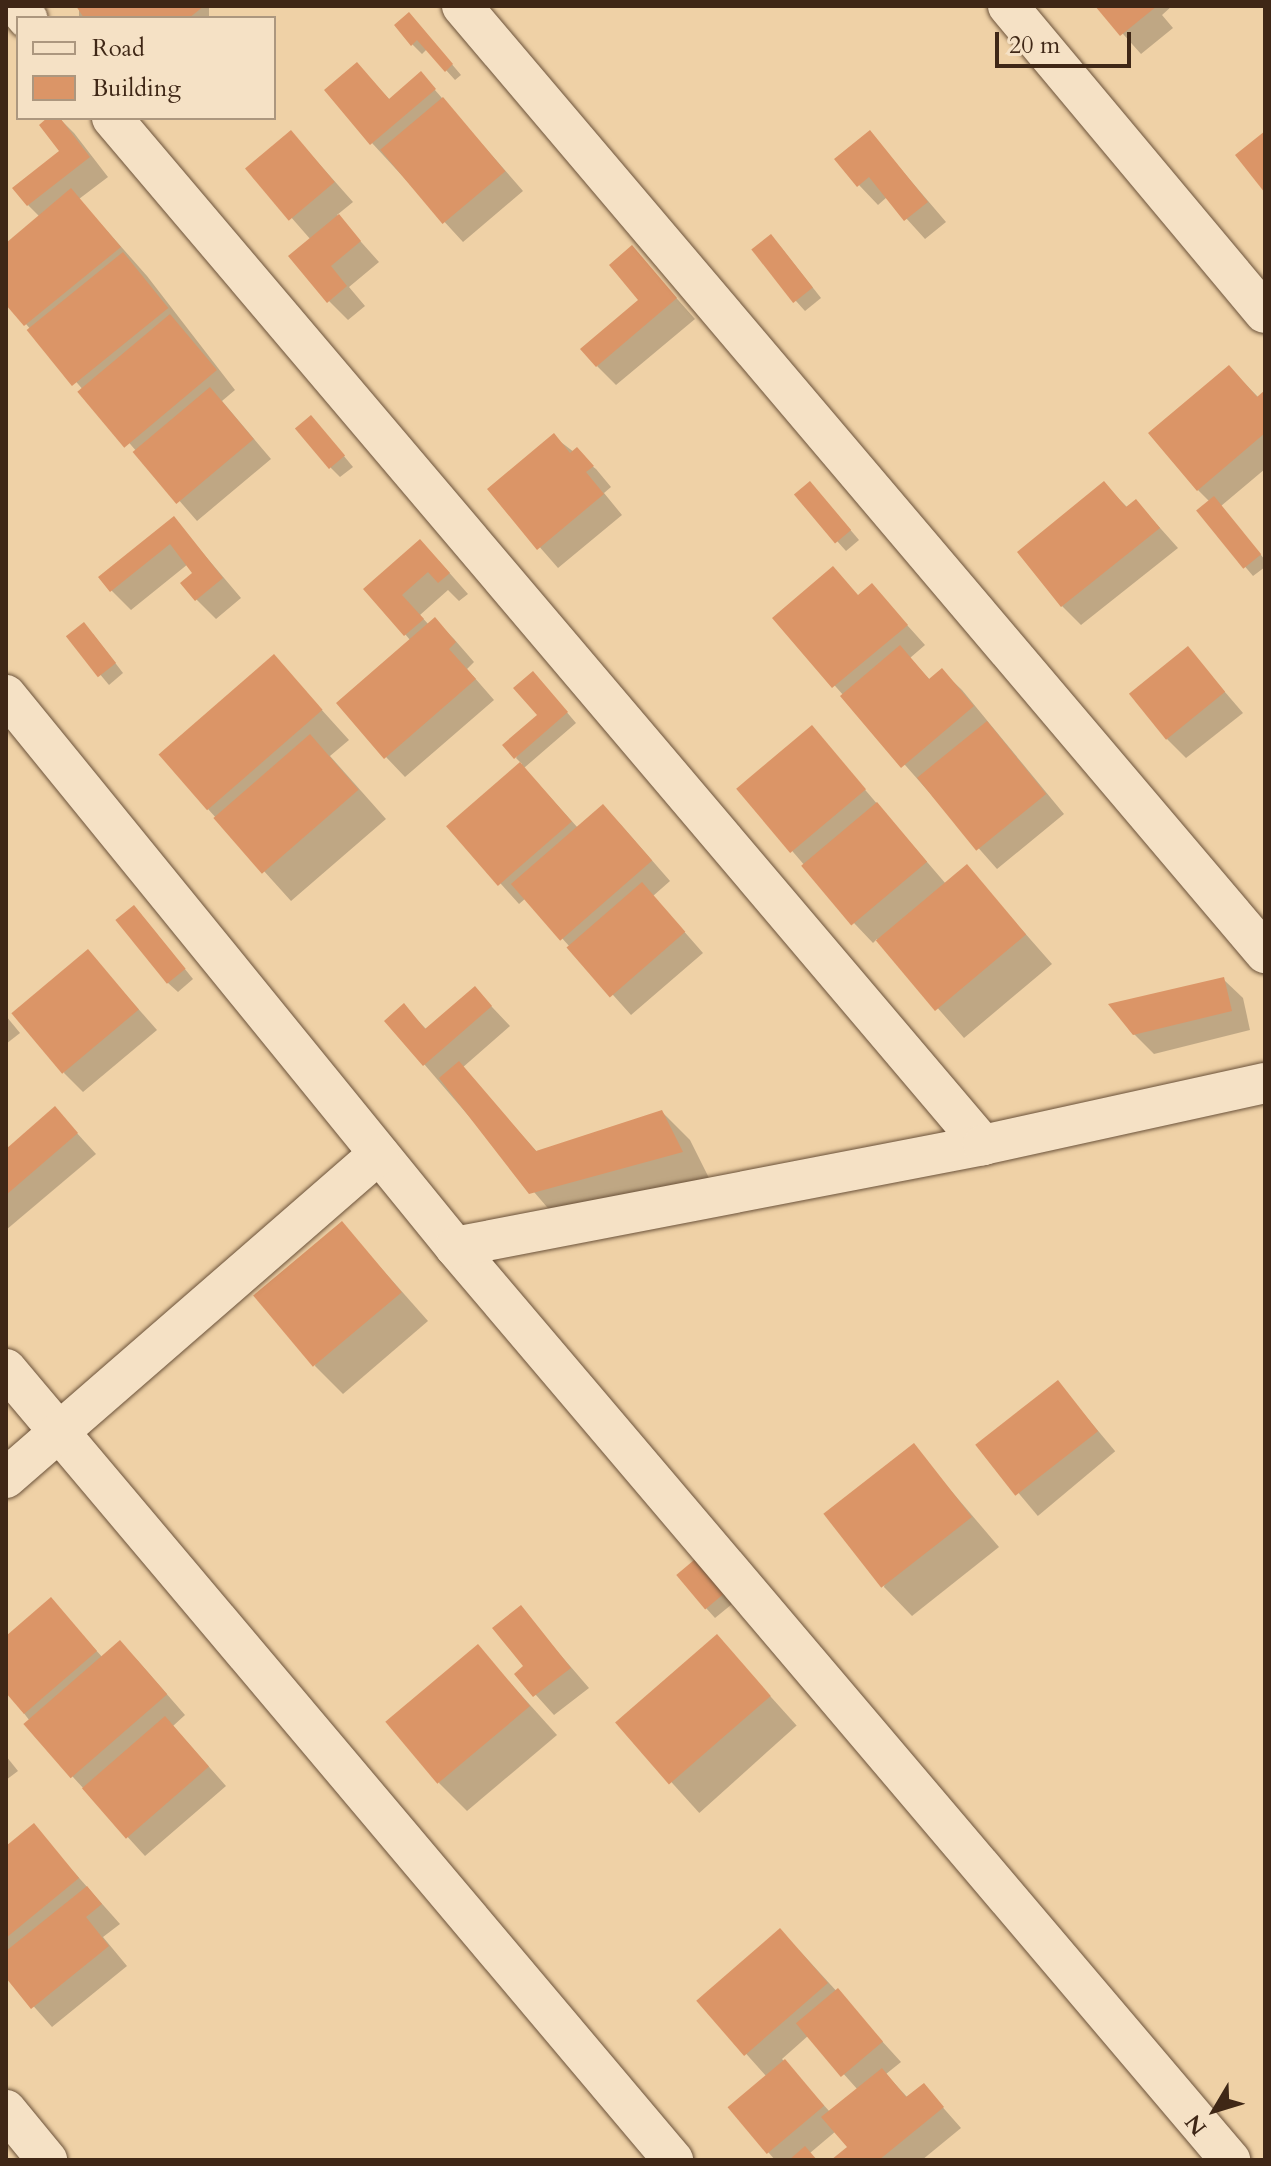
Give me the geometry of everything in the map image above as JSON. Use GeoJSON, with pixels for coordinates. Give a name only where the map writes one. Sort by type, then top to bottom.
{"type":"FeatureCollection","features":[{"type":"Feature","properties":{"kind":"street"},"geometry":{"type":"LineString","coordinates":[[462,6],[1265,953]]}},
{"type":"Feature","properties":{"kind":"street"},"geometry":{"type":"LineString","coordinates":[[1008,6],[1265,313]]}},
{"type":"Feature","properties":{"kind":"street"},"geometry":{"type":"LineString","coordinates":[[114,120],[983,1145]]}},
{"type":"Feature","properties":{"kind":"street"},"geometry":{"type":"LineString","coordinates":[[6,695],[455,1247],[1230,2160]]}},
{"type":"Feature","properties":{"kind":"street"},"geometry":{"type":"LineString","coordinates":[[455,1247],[983,1145],[1265,1083]]}},
{"type":"Feature","properties":{"kind":"street"},"geometry":{"type":"LineString","coordinates":[[6,1478],[379,1154]]}},
{"type":"Feature","properties":{"kind":"street"},"geometry":{"type":"LineString","coordinates":[[6,1369],[673,2160]]}},
{"type":"Feature","properties":{"kind":"street"},"geometry":{"type":"LineString","coordinates":[[6,2110],[47,2160]]}},
{"type":"Feature","properties":{"kind":"building"},"geometry":{"type":"Polygon","coordinates":[[[76,6],[204,6],[192,16],[83,16],[76,6]]]}},
{"type":"Feature","properties":{"kind":"building"},"geometry":{"type":"Polygon","coordinates":[[[1095,6],[1157,6],[1120,36],[1095,6]]]}},
{"type":"Feature","properties":{"kind":"building"},"geometry":{"type":"Polygon","coordinates":[[[409,12],[453,64],[445,72],[417,40],[411,46],[394,25],[409,12]]]}},
{"type":"Feature","properties":{"kind":"building"},"geometry":{"type":"Polygon","coordinates":[[[357,62],[389,99],[421,71],[436,89],[370,145],[324,90],[357,62]]]}},
{"type":"Feature","properties":{"kind":"building"},"geometry":{"type":"Polygon","coordinates":[[[443,97],[505,171],[443,224],[380,150],[443,97]]]}},
{"type":"Feature","properties":{"kind":"building"},"geometry":{"type":"Polygon","coordinates":[[[45,120],[62,120],[90,157],[27,206],[12,188],[59,151],[39,125],[45,120]]]}},
{"type":"Feature","properties":{"kind":"building"},"geometry":{"type":"Polygon","coordinates":[[[291,130],[335,182],[289,221],[245,169],[291,130]]]}},
{"type":"Feature","properties":{"kind":"building"},"geometry":{"type":"Polygon","coordinates":[[[870,130],[928,202],[904,221],[869,177],[857,187],[834,159],[870,130]]]}},
{"type":"Feature","properties":{"kind":"building"},"geometry":{"type":"Polygon","coordinates":[[[1265,131],[1265,193],[1235,155],[1265,131]]]}},
{"type":"Feature","properties":{"kind":"building"},"geometry":{"type":"Polygon","coordinates":[[[71,188],[121,247],[24,326],[6,305],[6,243],[71,188]]]}},
{"type":"Feature","properties":{"kind":"building"},"geometry":{"type":"Polygon","coordinates":[[[339,214],[361,241],[331,266],[347,286],[327,303],[288,256],[339,214]]]}},
{"type":"Feature","properties":{"kind":"building"},"geometry":{"type":"Polygon","coordinates":[[[771,234],[813,288],[793,303],[751,249],[771,234]]]}},
{"type":"Feature","properties":{"kind":"building"},"geometry":{"type":"Polygon","coordinates":[[[632,245],[677,298],[596,367],[580,349],[638,300],[609,265],[632,245]]]}},
{"type":"Feature","properties":{"kind":"building"},"geometry":{"type":"Polygon","coordinates":[[[123,252],[168,308],[72,386],[27,330],[123,252]]]}},
{"type":"Feature","properties":{"kind":"building"},"geometry":{"type":"Polygon","coordinates":[[[170,314],[217,370],[124,448],[77,392],[170,314]]]}},
{"type":"Feature","properties":{"kind":"building"},"geometry":{"type":"Polygon","coordinates":[[[1229,365],[1257,397],[1265,390],[1265,433],[1197,491],[1148,433],[1229,365]]]}},
{"type":"Feature","properties":{"kind":"building"},"geometry":{"type":"Polygon","coordinates":[[[210,387],[254,439],[176,504],[133,452],[210,387]]]}},
{"type":"Feature","properties":{"kind":"building"},"geometry":{"type":"Polygon","coordinates":[[[311,415],[345,456],[329,469],[295,428],[311,415]]]}},
{"type":"Feature","properties":{"kind":"building"},"geometry":{"type":"Polygon","coordinates":[[[554,433],[570,453],[577,447],[594,466],[586,472],[604,494],[537,550],[487,489],[554,433]]]}},
{"type":"Feature","properties":{"kind":"building"},"geometry":{"type":"Polygon","coordinates":[[[810,481],[851,530],[835,544],[794,494],[810,481]]]}},
{"type":"Feature","properties":{"kind":"building"},"geometry":{"type":"Polygon","coordinates":[[[1104,481],[1126,507],[1136,499],[1160,528],[1061,607],[1017,552],[1104,481]]]}},
{"type":"Feature","properties":{"kind":"building"},"geometry":{"type":"Polygon","coordinates":[[[1214,496],[1261,554],[1243,569],[1196,510],[1214,496]]]}},
{"type":"Feature","properties":{"kind":"building"},"geometry":{"type":"Polygon","coordinates":[[[174,516],[223,578],[195,601],[180,583],[192,573],[170,544],[110,592],[98,577],[174,516]]]}},
{"type":"Feature","properties":{"kind":"building"},"geometry":{"type":"Polygon","coordinates":[[[420,539],[450,573],[438,583],[428,572],[402,595],[424,619],[404,636],[363,589],[420,539]]]}},
{"type":"Feature","properties":{"kind":"building"},"geometry":{"type":"Polygon","coordinates":[[[833,566],[858,595],[872,583],[908,625],[832,688],[772,618],[833,566]]]}},
{"type":"Feature","properties":{"kind":"building"},"geometry":{"type":"Polygon","coordinates":[[[435,617],[456,642],[449,649],[476,679],[384,759],[336,703],[435,617]]]}},
{"type":"Feature","properties":{"kind":"building"},"geometry":{"type":"Polygon","coordinates":[[[84,622],[116,663],[98,677],[66,636],[84,622]]]}},
{"type":"Feature","properties":{"kind":"building"},"geometry":{"type":"Polygon","coordinates":[[[900,645],[929,679],[942,668],[974,706],[901,768],[840,696],[900,645]]]}},
{"type":"Feature","properties":{"kind":"building"},"geometry":{"type":"Polygon","coordinates":[[[1188,646],[1225,692],[1166,740],[1129,694],[1188,646]]]}},
{"type":"Feature","properties":{"kind":"building"},"geometry":{"type":"Polygon","coordinates":[[[274,654],[323,710],[207,810],[159,754],[274,654]]]}},
{"type":"Feature","properties":{"kind":"building"},"geometry":{"type":"Polygon","coordinates":[[[533,671],[568,712],[514,759],[502,745],[537,715],[513,688],[533,671]]]}},
{"type":"Feature","properties":{"kind":"building"},"geometry":{"type":"Polygon","coordinates":[[[987,721],[1046,794],[976,851],[917,778],[987,721]]]}},
{"type":"Feature","properties":{"kind":"building"},"geometry":{"type":"Polygon","coordinates":[[[812,725],[866,789],[790,853],[736,789],[812,725]]]}},
{"type":"Feature","properties":{"kind":"building"},"geometry":{"type":"Polygon","coordinates":[[[310,734],[359,790],[262,874],[213,818],[310,734]]]}},
{"type":"Feature","properties":{"kind":"building"},"geometry":{"type":"Polygon","coordinates":[[[520,762],[572,822],[498,886],[446,826],[520,762]]]}},
{"type":"Feature","properties":{"kind":"building"},"geometry":{"type":"Polygon","coordinates":[[[877,802],[927,862],[851,925],[801,866],[877,802]]]}},
{"type":"Feature","properties":{"kind":"building"},"geometry":{"type":"Polygon","coordinates":[[[603,804],[652,861],[560,941],[511,884],[603,804]]]}},
{"type":"Feature","properties":{"kind":"building"},"geometry":{"type":"Polygon","coordinates":[[[967,864],[1026,934],[935,1011],[876,940],[967,864]]]}},
{"type":"Feature","properties":{"kind":"building"},"geometry":{"type":"Polygon","coordinates":[[[642,882],[685,932],[610,997],[567,948],[642,882]]]}},
{"type":"Feature","properties":{"kind":"building"},"geometry":{"type":"Polygon","coordinates":[[[134,905],[186,969],[167,984],[115,920],[134,905]]]}},
{"type":"Feature","properties":{"kind":"building"},"geometry":{"type":"Polygon","coordinates":[[[88,949],[139,1010],[62,1074],[11,1013],[88,949]]]}},
{"type":"Feature","properties":{"kind":"building"},"geometry":{"type":"Polygon","coordinates":[[[1224,977],[1232,1011],[1133,1035],[1108,1004],[1224,977]]]}},
{"type":"Feature","properties":{"kind":"building"},"geometry":{"type":"Polygon","coordinates":[[[475,986],[492,1006],[423,1066],[384,1021],[404,1003],[425,1029],[475,986]]]}},
{"type":"Feature","properties":{"kind":"building"},"geometry":{"type":"Polygon","coordinates":[[[459,1061],[536,1151],[662,1110],[683,1152],[529,1194],[439,1078],[459,1061]]]}},
{"type":"Feature","properties":{"kind":"building"},"geometry":{"type":"Polygon","coordinates":[[[55,1106],[78,1133],[6,1195],[6,1149],[55,1106]]]}},
{"type":"Feature","properties":{"kind":"building"},"geometry":{"type":"Polygon","coordinates":[[[342,1221],[402,1292],[313,1367],[253,1296],[342,1221]]]}},
{"type":"Feature","properties":{"kind":"building"},"geometry":{"type":"Polygon","coordinates":[[[1058,1380],[1098,1431],[1015,1496],[975,1445],[1058,1380]]]}},
{"type":"Feature","properties":{"kind":"building"},"geometry":{"type":"Polygon","coordinates":[[[914,1443],[972,1517],[881,1588],[823,1514],[914,1443]]]}},
{"type":"Feature","properties":{"kind":"building"},"geometry":{"type":"Polygon","coordinates":[[[700,1555],[729,1589],[705,1609],[676,1575],[700,1555]]]}},
{"type":"Feature","properties":{"kind":"building"},"geometry":{"type":"Polygon","coordinates":[[[51,1597],[97,1651],[24,1714],[6,1693],[6,1636],[51,1597]]]}},
{"type":"Feature","properties":{"kind":"building"},"geometry":{"type":"Polygon","coordinates":[[[521,1605],[571,1668],[533,1697],[514,1674],[523,1666],[492,1628],[521,1605]]]}},
{"type":"Feature","properties":{"kind":"building"},"geometry":{"type":"Polygon","coordinates":[[[717,1634],[771,1696],[669,1784],[615,1723],[717,1634]]]}},
{"type":"Feature","properties":{"kind":"building"},"geometry":{"type":"Polygon","coordinates":[[[120,1640],[167,1694],[71,1778],[23,1724],[120,1640]]]}},
{"type":"Feature","properties":{"kind":"building"},"geometry":{"type":"Polygon","coordinates":[[[478,1644],[530,1706],[437,1784],[385,1722],[478,1644]]]}},
{"type":"Feature","properties":{"kind":"building"},"geometry":{"type":"Polygon","coordinates":[[[165,1716],[209,1767],[126,1839],[82,1788],[165,1716]]]}},
{"type":"Feature","properties":{"kind":"building"},"geometry":{"type":"Polygon","coordinates":[[[34,1823],[79,1878],[6,1938],[6,1846],[34,1823]]]}},
{"type":"Feature","properties":{"kind":"building"},"geometry":{"type":"Polygon","coordinates":[[[87,1886],[102,1904],[86,1917],[109,1946],[31,2009],[6,1978],[6,1951],[87,1886]]]}},
{"type":"Feature","properties":{"kind":"building"},"geometry":{"type":"Polygon","coordinates":[[[780,1928],[828,1983],[744,2056],[696,2001],[780,1928]]]}},
{"type":"Feature","properties":{"kind":"building"},"geometry":{"type":"Polygon","coordinates":[[[838,1988],[883,2042],[841,2077],[796,2023],[838,1988]]]}},
{"type":"Feature","properties":{"kind":"building"},"geometry":{"type":"Polygon","coordinates":[[[785,2059],[824,2106],[767,2154],[728,2107],[785,2059]]]}},
{"type":"Feature","properties":{"kind":"building"},"geometry":{"type":"Polygon","coordinates":[[[882,2068],[906,2097],[924,2083],[944,2107],[879,2160],[831,2160],[847,2147],[821,2117],[882,2068]]]}},
{"type":"Feature","properties":{"kind":"building"},"geometry":{"type":"Polygon","coordinates":[[[805,2146],[817,2160],[789,2160],[805,2146]]]}}]}
